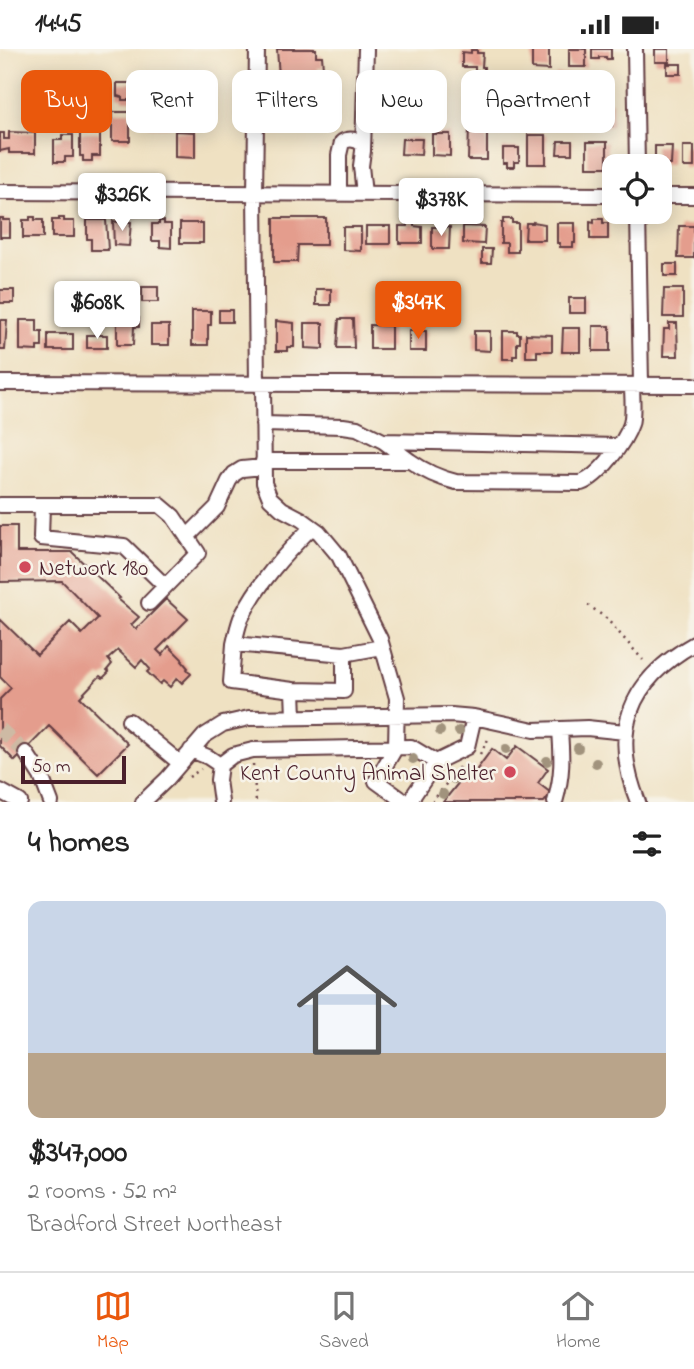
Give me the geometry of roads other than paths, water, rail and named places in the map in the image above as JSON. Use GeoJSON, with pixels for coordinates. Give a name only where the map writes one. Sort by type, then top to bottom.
{"type":"FeatureCollection","features":[{"type":"Feature","properties":{"kind":"street"},"geometry":{"type":"LineString","coordinates":[[257,49],[255,193],[264,483],[270,498],[282,509],[319,532],[339,556],[380,639],[397,698],[396,747],[376,781],[407,802],[436,762],[467,747],[474,716]]}},
{"type":"Feature","properties":{"kind":"street"},"geometry":{"type":"LineString","coordinates":[[364,194],[361,166],[366,49]]}},
{"type":"Feature","properties":{"kind":"street"},"geometry":{"type":"LineString","coordinates":[[635,49],[637,154]]}},
{"type":"Feature","properties":{"kind":"street"},"geometry":{"type":"LineString","coordinates":[[339,194],[339,156],[342,142],[354,140],[363,145]]}},
{"type":"Feature","properties":{"kind":"street"},"geometry":{"type":"LineString","coordinates":[[0,192],[602,195]]}},
{"type":"Feature","properties":{"kind":"street"},"geometry":{"type":"LineString","coordinates":[[672,196],[694,196]]}},
{"type":"Feature","properties":{"kind":"street"},"geometry":{"type":"LineString","coordinates":[[263,424],[357,428],[383,441],[423,470],[456,482],[587,482],[619,446],[632,421],[637,385],[638,224]]}},
{"type":"Feature","properties":{"kind":"street"},"geometry":{"type":"LineString","coordinates":[[0,383],[694,385]]}},
{"type":"Feature","properties":{"kind":"street"},"geometry":{"type":"LineString","coordinates":[[383,441],[619,446]]}},
{"type":"Feature","properties":{"kind":"street"},"geometry":{"type":"LineString","coordinates":[[187,537],[217,507],[229,481],[234,474],[242,470],[263,464],[410,461]]}},
{"type":"Feature","properties":{"kind":"street"},"geometry":{"type":"LineString","coordinates":[[0,505],[160,505],[173,516],[198,553],[149,603]]}},
{"type":"Feature","properties":{"kind":"street"},"geometry":{"type":"LineString","coordinates":[[42,505],[41,538],[124,546],[165,586]]}},
{"type":"Feature","properties":{"kind":"street"},"geometry":{"type":"LineString","coordinates":[[312,527],[283,557],[257,591],[240,620],[234,644],[231,682],[293,690],[344,691],[344,654]]}},
{"type":"Feature","properties":{"kind":"street"},"geometry":{"type":"LineString","coordinates":[[234,644],[344,654],[382,647]]}},
{"type":"Feature","properties":{"kind":"street"},"geometry":{"type":"LineString","coordinates":[[638,802],[627,770],[625,751],[629,713],[646,683],[663,666],[694,644]]}},
{"type":"Feature","properties":{"kind":"street"},"geometry":{"type":"LineString","coordinates":[[293,690],[294,717]]}},
{"type":"Feature","properties":{"kind":"street"},"geometry":{"type":"LineString","coordinates":[[143,802],[204,736],[223,723],[249,718],[451,715],[474,716],[525,729],[587,728],[625,732]]}},
{"type":"Feature","properties":{"kind":"street"},"geometry":{"type":"LineString","coordinates":[[129,721],[180,763]]}},
{"type":"Feature","properties":{"kind":"street"},"geometry":{"type":"LineString","coordinates":[[555,802],[561,780],[560,730]]}},
{"type":"Feature","properties":{"kind":"street"},"geometry":{"type":"LineString","coordinates":[[221,802],[218,780],[220,765],[233,755],[253,750],[411,747],[436,762]]}},
{"type":"Feature","properties":{"kind":"street"},"geometry":{"type":"LineString","coordinates":[[191,750],[220,765]]}},
{"type":"Feature","properties":{"kind":"street"},"geometry":{"type":"LineString","coordinates":[[26,753],[41,776],[51,802]]}},
{"type":"Feature","properties":{"kind":"street"},"geometry":{"type":"LineString","coordinates":[[0,791],[20,802]]}},
{"type":"Feature","properties":{"kind":"tunnel"},"geometry":{"type":"LineString","coordinates":[[0,729],[26,753]]}},
{"type":"Feature","properties":{"kind":"place","name":"Network 180"},"geometry":{"type":"Point","coordinates":[25,567]}},
{"type":"Feature","properties":{"kind":"place","name":"Kent County Animal Shelter"},"geometry":{"type":"Point","coordinates":[510,772]}}]}
